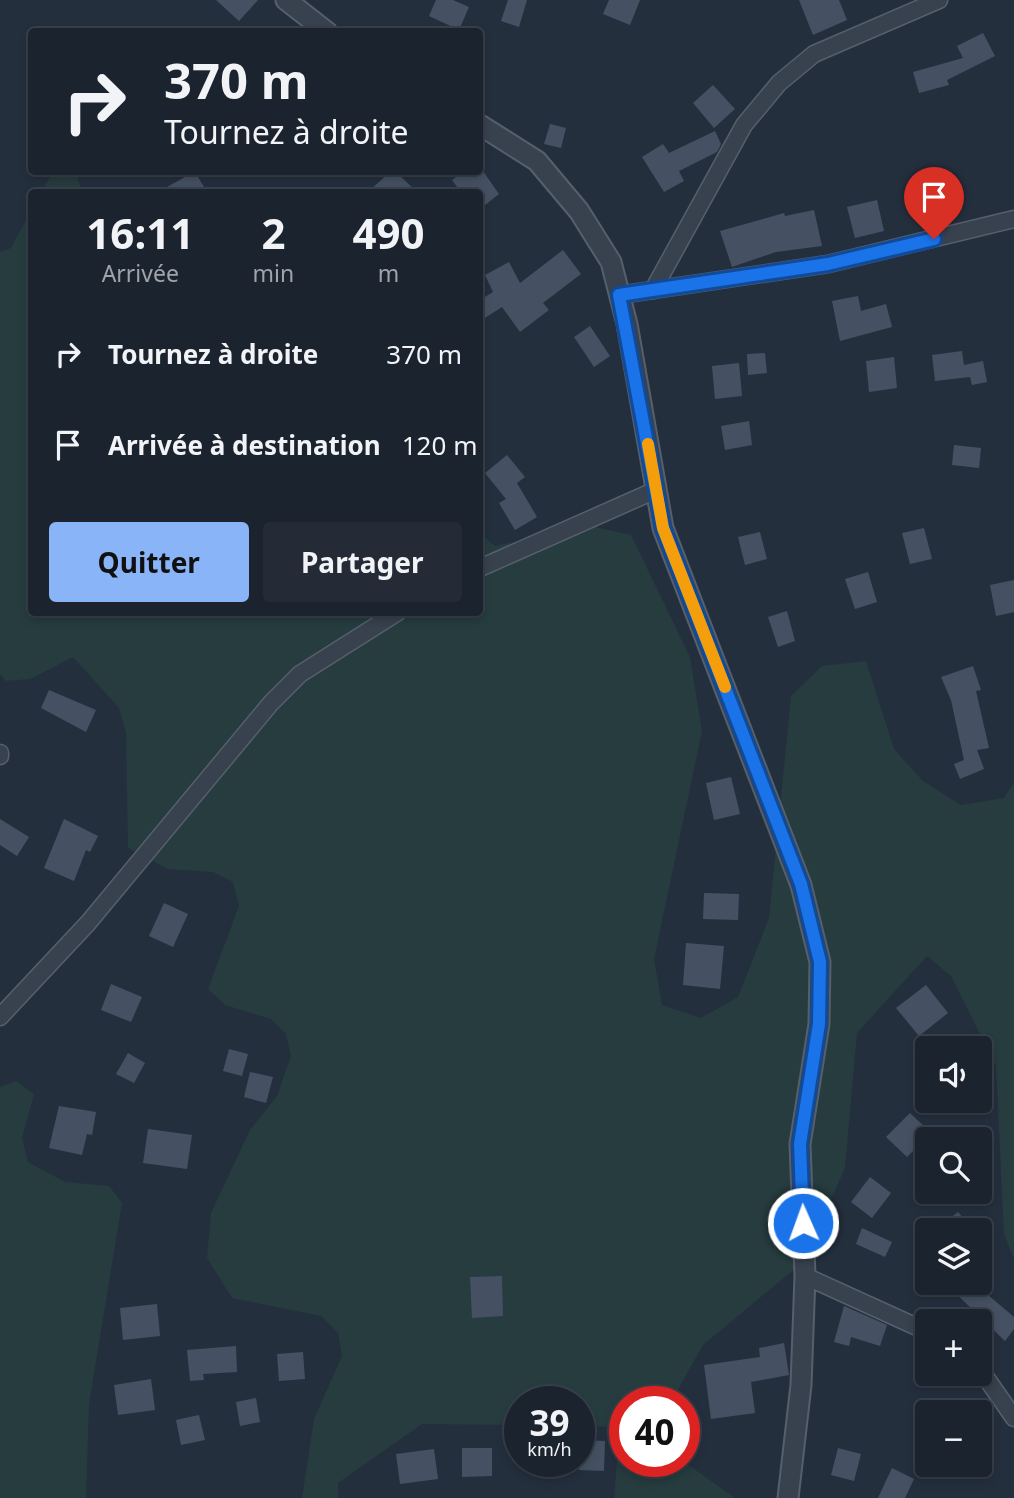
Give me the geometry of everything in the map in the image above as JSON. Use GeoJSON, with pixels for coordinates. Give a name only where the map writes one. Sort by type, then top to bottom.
{"type":"FeatureCollection","features":[{"type":"Feature","properties":{"kind":"street"},"geometry":{"type":"LineString","coordinates":[[286,0],[322,28]]}},
{"type":"Feature","properties":{"kind":"street"},"geometry":{"type":"LineString","coordinates":[[653,289],[744,125],[779,83],[814,54],[939,0]]}},
{"type":"Feature","properties":{"kind":"street"},"geometry":{"type":"LineString","coordinates":[[483,127],[537,161],[579,211],[611,262],[667,540],[801,884],[820,962],[819,1024],[800,1144],[805,1276],[802,1385],[788,1498]]}},
{"type":"Feature","properties":{"kind":"street"},"geometry":{"type":"LineString","coordinates":[[619,295],[828,264],[1014,219]]}},
{"type":"Feature","properties":{"kind":"street"},"geometry":{"type":"LineString","coordinates":[[483,567],[656,490]]}},
{"type":"Feature","properties":{"kind":"street"},"geometry":{"type":"LineString","coordinates":[[0,1017],[88,923],[271,703],[300,674],[392,616]]}},
{"type":"Feature","properties":{"kind":"street"},"geometry":{"type":"LineString","coordinates":[[805,1276],[915,1326]]}},
{"type":"Feature","properties":{"kind":"street"},"geometry":{"type":"LineString","coordinates":[[992,1386],[1014,1418]]}},
{"type":"Feature","properties":{"kind":"green space"},"geometry":{"type":"Polygon","coordinates":[[[51,175],[77,175],[81,189],[43,189],[51,175]]]}},
{"type":"Feature","properties":{"kind":"green space"},"geometry":{"type":"Polygon","coordinates":[[[28,217],[28,616],[483,616],[483,536],[495,546],[590,526],[631,535],[690,657],[702,731],[654,959],[662,1005],[701,1018],[738,997],[769,918],[791,696],[822,666],[866,661],[894,749],[923,781],[961,805],[1004,798],[1014,782],[1014,1259],[1004,1234],[996,1066],[992,1058],[992,1036],[981,1036],[951,976],[927,956],[857,1033],[845,1168],[804,1261],[703,1345],[680,1386],[609,1386],[609,1427],[595,1426],[595,1386],[504,1386],[504,1425],[422,1424],[338,1483],[338,1498],[302,1498],[314,1419],[342,1356],[338,1333],[321,1316],[232,1298],[207,1258],[211,1213],[250,1130],[277,1096],[291,1056],[286,1034],[271,1019],[225,1005],[208,989],[239,906],[233,882],[213,872],[168,869],[128,848],[126,733],[119,708],[73,657],[30,679],[6,681],[0,674],[0,252],[11,248],[28,217]]]}},
{"type":"Feature","properties":{"kind":"green space"},"geometry":{"type":"Polygon","coordinates":[[[16,1081],[34,1094],[22,1138],[28,1162],[65,1182],[109,1186],[122,1203],[89,1404],[86,1498],[0,1498],[0,1087],[16,1081]]]}},
{"type":"Feature","properties":{"kind":"green space"},"geometry":{"type":"Polygon","coordinates":[[[700,1473],[735,1498],[614,1498],[616,1477],[700,1477],[700,1473]]]}},
{"type":"Feature","properties":{"kind":"building"},"geometry":{"type":"Polygon","coordinates":[[[216,0],[258,0],[239,21],[216,0]]]}},
{"type":"Feature","properties":{"kind":"building"},"geometry":{"type":"Polygon","coordinates":[[[436,0],[453,0],[469,7],[460,28],[429,16],[436,0]]]}},
{"type":"Feature","properties":{"kind":"building"},"geometry":{"type":"Polygon","coordinates":[[[508,0],[527,0],[519,27],[501,21],[508,0]]]}},
{"type":"Feature","properties":{"kind":"building"},"geometry":{"type":"Polygon","coordinates":[[[609,0],[640,0],[630,25],[603,14],[609,0]]]}},
{"type":"Feature","properties":{"kind":"building"},"geometry":{"type":"Polygon","coordinates":[[[799,0],[839,0],[847,20],[813,35],[799,0]]]}},
{"type":"Feature","properties":{"kind":"building"},"geometry":{"type":"Polygon","coordinates":[[[983,33],[995,56],[947,80],[949,85],[919,93],[913,72],[963,58],[957,46],[983,33]]]}},
{"type":"Feature","properties":{"kind":"building"},"geometry":{"type":"Polygon","coordinates":[[[713,85],[735,109],[714,128],[693,103],[713,85]]]}},
{"type":"Feature","properties":{"kind":"building"},"geometry":{"type":"Polygon","coordinates":[[[550,124],[566,128],[561,148],[544,144],[550,124]]]}},
{"type":"Feature","properties":{"kind":"building"},"geometry":{"type":"Polygon","coordinates":[[[715,131],[721,144],[717,152],[679,171],[684,181],[664,192],[642,157],[663,144],[669,153],[715,131]]]}},
{"type":"Feature","properties":{"kind":"building"},"geometry":{"type":"Polygon","coordinates":[[[933,168],[941,188],[923,195],[916,175],[933,168]]]}},
{"type":"Feature","properties":{"kind":"building"},"geometry":{"type":"Polygon","coordinates":[[[483,171],[499,194],[483,207],[483,189],[459,189],[452,180],[459,175],[483,175],[483,171]]]}},
{"type":"Feature","properties":{"kind":"building"},"geometry":{"type":"Polygon","coordinates":[[[189,175],[197,175],[205,189],[163,189],[189,175]]]}},
{"type":"Feature","properties":{"kind":"building"},"geometry":{"type":"Polygon","coordinates":[[[387,175],[399,175],[414,189],[371,189],[387,175]]]}},
{"type":"Feature","properties":{"kind":"building"},"geometry":{"type":"Polygon","coordinates":[[[877,200],[884,231],[855,238],[847,207],[877,200]]]}},
{"type":"Feature","properties":{"kind":"building"},"geometry":{"type":"Polygon","coordinates":[[[814,210],[822,246],[776,252],[732,267],[720,231],[784,213],[785,216],[814,210]]]}},
{"type":"Feature","properties":{"kind":"building"},"geometry":{"type":"Polygon","coordinates":[[[563,250],[581,274],[543,303],[549,310],[520,332],[502,307],[483,319],[483,298],[493,292],[485,275],[509,262],[520,283],[563,250]]]}},
{"type":"Feature","properties":{"kind":"building"},"geometry":{"type":"Polygon","coordinates":[[[858,296],[861,311],[886,304],[892,327],[840,341],[832,301],[858,296]]]}},
{"type":"Feature","properties":{"kind":"building"},"geometry":{"type":"Polygon","coordinates":[[[590,326],[610,356],[594,367],[574,337],[590,326]]]}},
{"type":"Feature","properties":{"kind":"building"},"geometry":{"type":"Polygon","coordinates":[[[962,351],[964,365],[983,361],[987,382],[972,385],[970,377],[935,381],[932,355],[962,351]]]}},
{"type":"Feature","properties":{"kind":"building"},"geometry":{"type":"Polygon","coordinates":[[[765,353],[767,373],[748,375],[747,354],[765,353]]]}},
{"type":"Feature","properties":{"kind":"building"},"geometry":{"type":"Polygon","coordinates":[[[894,357],[897,388],[869,392],[866,361],[894,357]]]}},
{"type":"Feature","properties":{"kind":"building"},"geometry":{"type":"Polygon","coordinates":[[[739,363],[742,396],[715,399],[712,366],[739,363]]]}},
{"type":"Feature","properties":{"kind":"building"},"geometry":{"type":"Polygon","coordinates":[[[749,421],[752,445],[725,450],[721,426],[749,421]]]}},
{"type":"Feature","properties":{"kind":"building"},"geometry":{"type":"Polygon","coordinates":[[[954,445],[981,448],[979,468],[952,465],[954,445]]]}},
{"type":"Feature","properties":{"kind":"building"},"geometry":{"type":"Polygon","coordinates":[[[507,455],[525,477],[517,483],[537,517],[515,530],[499,503],[506,499],[485,473],[507,455]]]}},
{"type":"Feature","properties":{"kind":"building"},"geometry":{"type":"Polygon","coordinates":[[[924,528],[932,559],[910,564],[902,533],[924,528]]]}},
{"type":"Feature","properties":{"kind":"building"},"geometry":{"type":"Polygon","coordinates":[[[760,532],[767,559],[745,565],[738,537],[760,532]]]}},
{"type":"Feature","properties":{"kind":"building"},"geometry":{"type":"Polygon","coordinates":[[[868,572],[877,602],[855,609],[845,579],[868,572]]]}},
{"type":"Feature","properties":{"kind":"building"},"geometry":{"type":"Polygon","coordinates":[[[1014,580],[1014,612],[996,616],[990,585],[1014,580]]]}},
{"type":"Feature","properties":{"kind":"building"},"geometry":{"type":"Polygon","coordinates":[[[787,611],[795,641],[778,647],[768,617],[787,611]]]}},
{"type":"Feature","properties":{"kind":"building"},"geometry":{"type":"Polygon","coordinates":[[[973,666],[981,690],[976,691],[989,748],[977,750],[984,769],[960,779],[954,764],[964,760],[951,700],[941,677],[973,666]]]}},
{"type":"Feature","properties":{"kind":"building"},"geometry":{"type":"Polygon","coordinates":[[[49,690],[96,710],[86,732],[41,708],[49,690]]]}},
{"type":"Feature","properties":{"kind":"building"},"geometry":{"type":"Polygon","coordinates":[[[731,777],[740,814],[714,820],[706,783],[731,777]]]}},
{"type":"Feature","properties":{"kind":"building"},"geometry":{"type":"Polygon","coordinates":[[[0,819],[29,837],[17,856],[0,845],[0,819]]]}},
{"type":"Feature","properties":{"kind":"building"},"geometry":{"type":"Polygon","coordinates":[[[64,819],[98,836],[90,852],[86,850],[74,881],[44,868],[64,819]]]}},
{"type":"Feature","properties":{"kind":"building"},"geometry":{"type":"Polygon","coordinates":[[[704,893],[739,894],[738,920],[703,919],[704,893]]]}},
{"type":"Feature","properties":{"kind":"building"},"geometry":{"type":"Polygon","coordinates":[[[164,903],[188,914],[173,947],[149,936],[164,903]]]}},
{"type":"Feature","properties":{"kind":"building"},"geometry":{"type":"Polygon","coordinates":[[[686,943],[724,946],[720,989],[683,985],[686,943]]]}},
{"type":"Feature","properties":{"kind":"building"},"geometry":{"type":"Polygon","coordinates":[[[111,984],[142,997],[131,1022],[101,1010],[111,984]]]}},
{"type":"Feature","properties":{"kind":"building"},"geometry":{"type":"Polygon","coordinates":[[[926,985],[948,1013],[919,1036],[896,1008],[926,985]]]}},
{"type":"Feature","properties":{"kind":"building"},"geometry":{"type":"Polygon","coordinates":[[[229,1049],[248,1054],[242,1076],[223,1071],[229,1049]]]}},
{"type":"Feature","properties":{"kind":"building"},"geometry":{"type":"Polygon","coordinates":[[[128,1053],[145,1063],[134,1083],[116,1074],[128,1053]]]}},
{"type":"Feature","properties":{"kind":"building"},"geometry":{"type":"Polygon","coordinates":[[[250,1072],[273,1077],[266,1103],[244,1097],[250,1072]]]}},
{"type":"Feature","properties":{"kind":"building"},"geometry":{"type":"Polygon","coordinates":[[[59,1106],[96,1112],[92,1135],[87,1134],[82,1155],[49,1148],[59,1106]]]}},
{"type":"Feature","properties":{"kind":"building"},"geometry":{"type":"Polygon","coordinates":[[[910,1113],[925,1127],[915,1127],[915,1149],[907,1157],[886,1137],[910,1113]]]}},
{"type":"Feature","properties":{"kind":"building"},"geometry":{"type":"Polygon","coordinates":[[[148,1129],[192,1135],[187,1169],[143,1163],[148,1129]]]}},
{"type":"Feature","properties":{"kind":"building"},"geometry":{"type":"Polygon","coordinates":[[[870,1177],[891,1193],[872,1218],[851,1202],[870,1177]]]}},
{"type":"Feature","properties":{"kind":"building"},"geometry":{"type":"Polygon","coordinates":[[[958,1212],[963,1218],[950,1218],[958,1212]]]}},
{"type":"Feature","properties":{"kind":"building"},"geometry":{"type":"Polygon","coordinates":[[[862,1228],[892,1242],[885,1257],[856,1244],[862,1228]]]}},
{"type":"Feature","properties":{"kind":"building"},"geometry":{"type":"Polygon","coordinates":[[[502,1276],[503,1316],[472,1318],[470,1277],[502,1276]]]}},
{"type":"Feature","properties":{"kind":"building"},"geometry":{"type":"Polygon","coordinates":[[[957,1295],[988,1295],[1014,1317],[1014,1329],[1005,1341],[992,1328],[992,1309],[972,1309],[957,1295]]]}},
{"type":"Feature","properties":{"kind":"building"},"geometry":{"type":"Polygon","coordinates":[[[157,1304],[160,1336],[123,1340],[120,1308],[157,1304]]]}},
{"type":"Feature","properties":{"kind":"building"},"geometry":{"type":"Polygon","coordinates":[[[844,1306],[887,1325],[880,1346],[851,1337],[849,1346],[834,1342],[844,1306]]]}},
{"type":"Feature","properties":{"kind":"building"},"geometry":{"type":"Polygon","coordinates":[[[784,1343],[789,1375],[751,1382],[755,1413],[711,1419],[704,1365],[760,1357],[759,1348],[784,1343]]]}},
{"type":"Feature","properties":{"kind":"building"},"geometry":{"type":"Polygon","coordinates":[[[236,1346],[237,1372],[203,1374],[204,1380],[190,1381],[187,1350],[236,1346]]]}},
{"type":"Feature","properties":{"kind":"building"},"geometry":{"type":"Polygon","coordinates":[[[303,1352],[305,1379],[279,1381],[277,1354],[303,1352]]]}},
{"type":"Feature","properties":{"kind":"building"},"geometry":{"type":"Polygon","coordinates":[[[151,1379],[155,1410],[118,1415],[114,1385],[151,1379]]]}},
{"type":"Feature","properties":{"kind":"building"},"geometry":{"type":"Polygon","coordinates":[[[256,1398],[260,1422],[240,1426],[236,1402],[256,1398]]]}},
{"type":"Feature","properties":{"kind":"building"},"geometry":{"type":"Polygon","coordinates":[[[199,1415],[205,1440],[181,1445],[176,1420],[199,1415]]]}},
{"type":"Feature","properties":{"kind":"building"},"geometry":{"type":"Polygon","coordinates":[[[595,1441],[605,1441],[604,1471],[595,1471],[595,1441]]]}},
{"type":"Feature","properties":{"kind":"building"},"geometry":{"type":"Polygon","coordinates":[[[462,1448],[492,1448],[492,1476],[462,1477],[462,1448]]]}},
{"type":"Feature","properties":{"kind":"building"},"geometry":{"type":"Polygon","coordinates":[[[838,1448],[861,1454],[854,1481],[831,1475],[838,1448]]]}},
{"type":"Feature","properties":{"kind":"building"},"geometry":{"type":"Polygon","coordinates":[[[434,1449],[438,1479],[400,1484],[396,1454],[434,1449]]]}},
{"type":"Feature","properties":{"kind":"building"},"geometry":{"type":"Polygon","coordinates":[[[892,1468],[914,1479],[905,1498],[878,1498],[892,1468]]]}},
{"type":"Feature","properties":{"kind":"slow traffic"},"geometry":{"type":"LineString","coordinates":[[648,444],[663,528],[725,687]]}},
{"type":"Feature","properties":{"kind":"route"},"geometry":{"type":"LineString","coordinates":[[803,1223],[800,1144],[819,1024],[820,962],[801,884],[663,528],[627,324],[619,295],[828,264],[934,239]]}}]}
